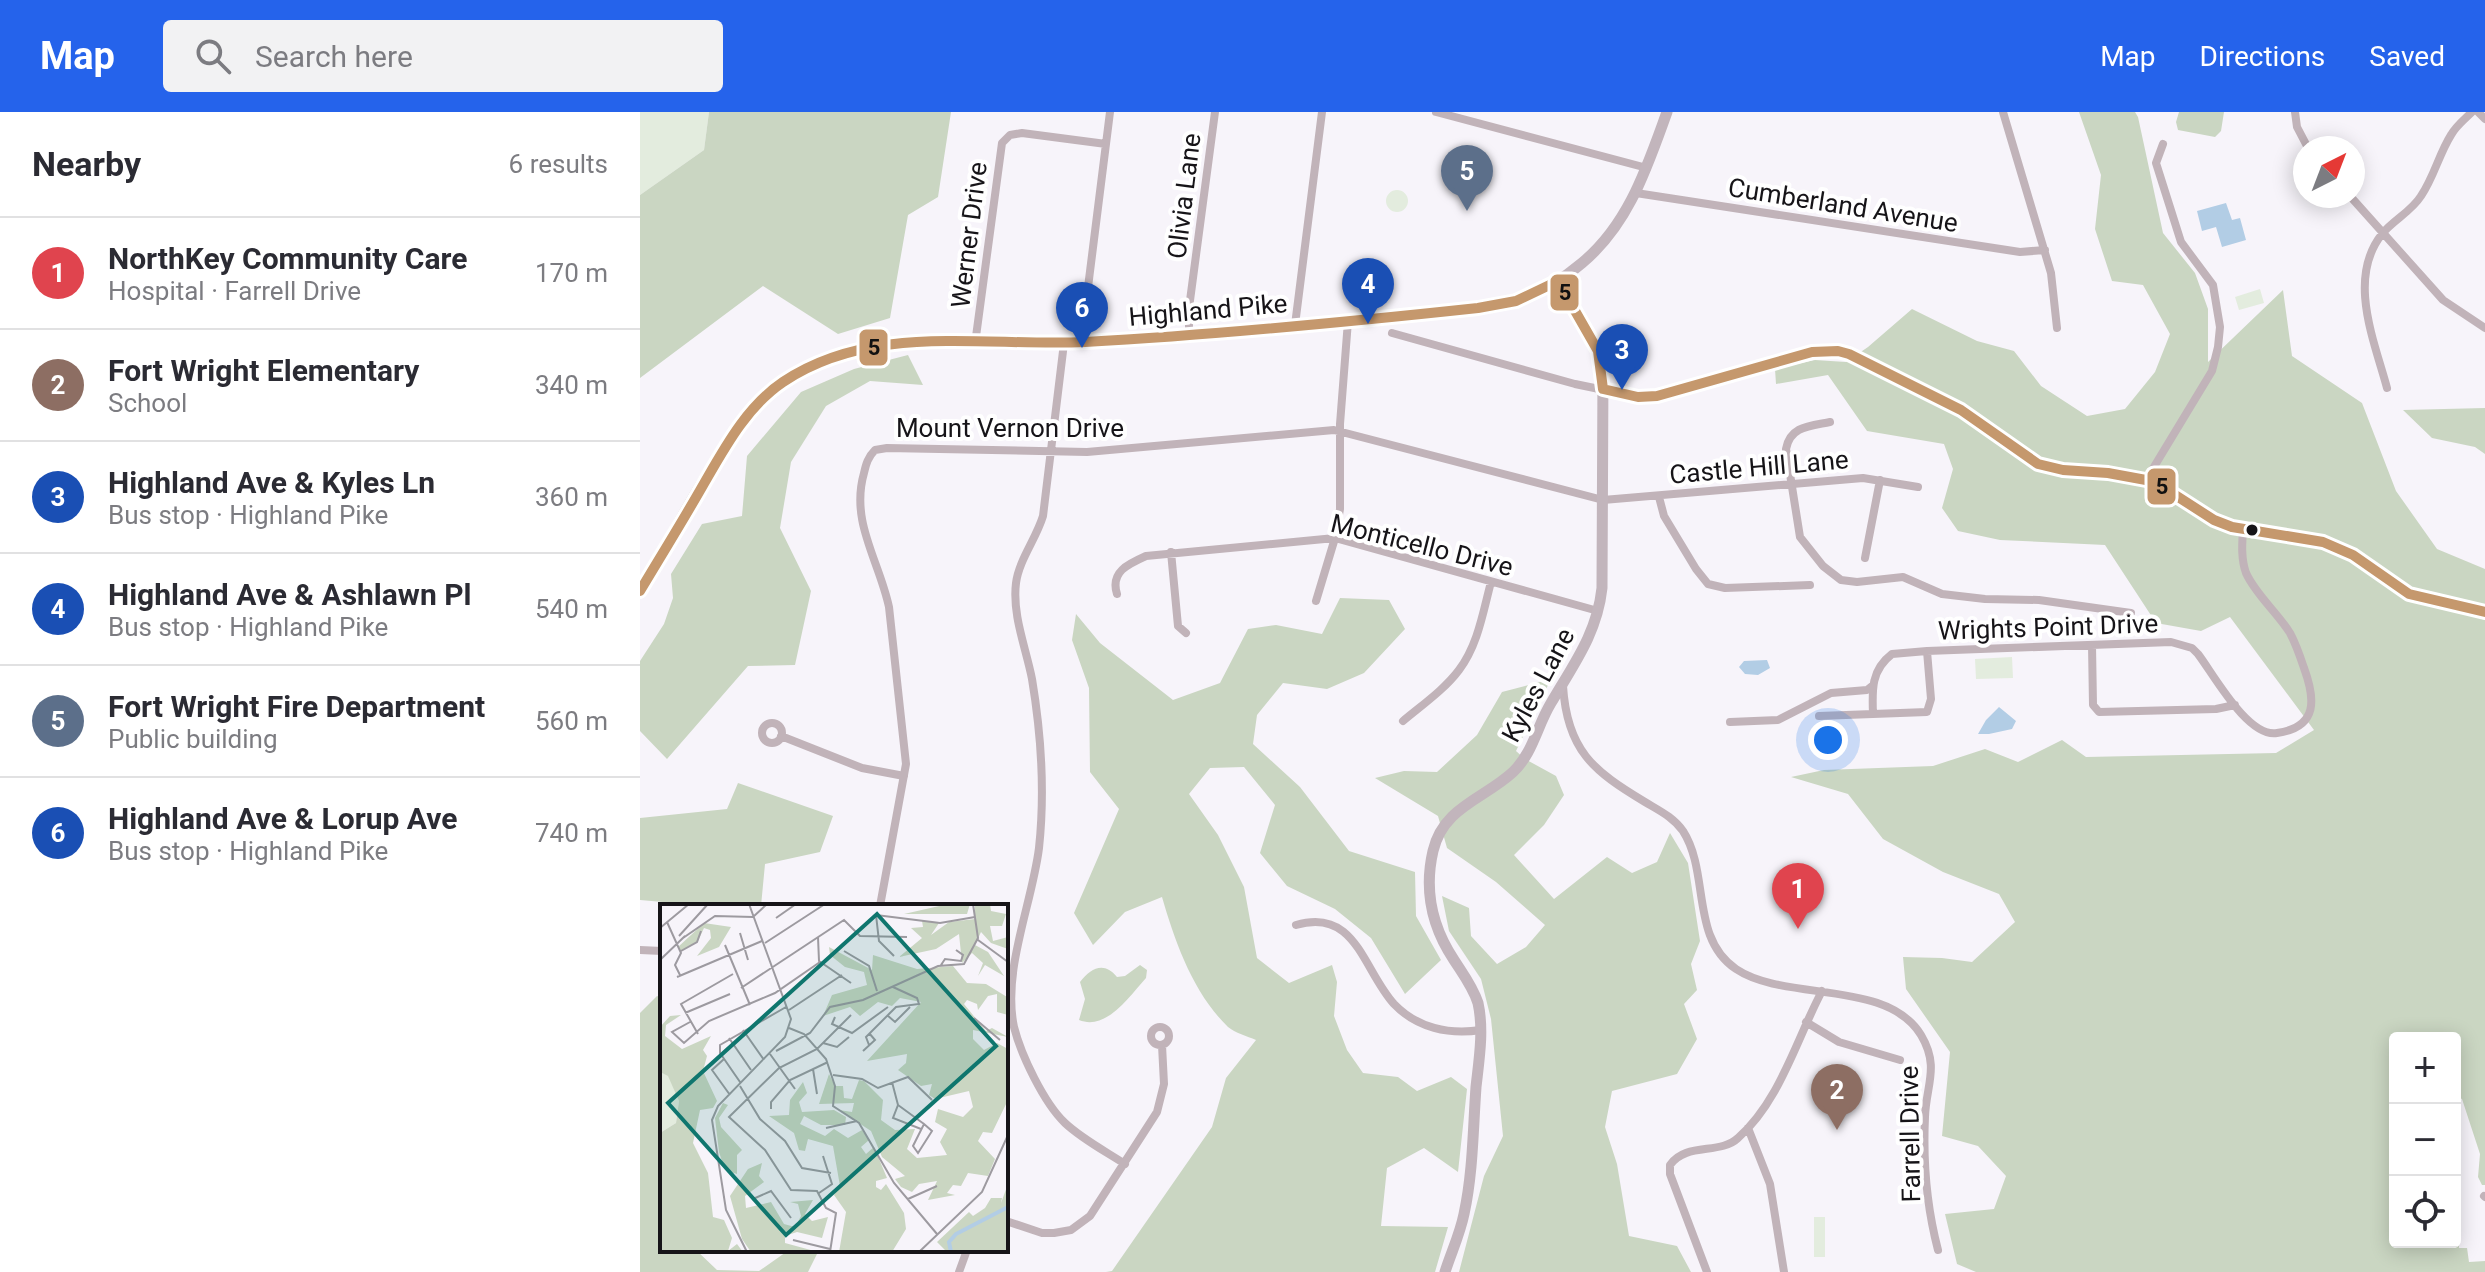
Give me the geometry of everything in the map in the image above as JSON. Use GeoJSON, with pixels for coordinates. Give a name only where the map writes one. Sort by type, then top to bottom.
{"type":"FeatureCollection","features":[{"type":"Feature","properties":{"kind":"main road"},"geometry":{"type":"LineString","coordinates":[[1558,281],[1584,262],[1606,239],[1636,193],[1667,112]]}},
{"type":"Feature","properties":{"kind":"main road","name":"Highland Pike"},"geometry":{"type":"LineString","coordinates":[[640,591],[733,434],[780,384],[814,363],[859,348],[899,343],[1081,343],[1498,305],[1527,296],[1558,281]]}},
{"type":"Feature","properties":{"kind":"main road","name":"Kyles Lane"},"geometry":{"type":"LineString","coordinates":[[1445,1272],[1460,1230],[1468,1190],[1481,1030],[1476,997],[1440,936],[1432,912],[1430,872],[1433,850],[1444,825],[1457,810],[1500,783],[1525,759],[1550,704],[1584,649],[1598,611],[1602,588],[1603,389],[1598,351],[1558,281]]}},
{"type":"Feature","properties":{"kind":"street"},"geometry":{"type":"LineString","coordinates":[[1081,343],[1110,112]]}},
{"type":"Feature","properties":{"kind":"street","name":"Olivia Lane"},"geometry":{"type":"LineString","coordinates":[[1189,334],[1189,308],[1215,112]]}},
{"type":"Feature","properties":{"kind":"street"},"geometry":{"type":"LineString","coordinates":[[1295,325],[1322,112]]}},
{"type":"Feature","properties":{"kind":"street"},"geometry":{"type":"LineString","coordinates":[[1436,112],[1647,168]]}},
{"type":"Feature","properties":{"kind":"street"},"geometry":{"type":"LineString","coordinates":[[2003,112],[2051,273],[2057,328]]}},
{"type":"Feature","properties":{"kind":"street"},"geometry":{"type":"LineString","coordinates":[[2295,112],[2302,136]]}},
{"type":"Feature","properties":{"kind":"street"},"geometry":{"type":"LineString","coordinates":[[2387,388],[2370,327],[2364,289],[2372,248],[2383,232],[2406,213],[2422,194],[2451,135],[2475,112],[2485,119]]}},
{"type":"Feature","properties":{"kind":"street","name":"Werner Drive"},"geometry":{"type":"LineString","coordinates":[[975,344],[1002,143],[1010,135],[1022,133],[1106,144]]}},
{"type":"Feature","properties":{"kind":"street"},"geometry":{"type":"LineString","coordinates":[[2146,480],[2212,371],[2220,327],[2213,285],[2181,242],[2156,163],[2163,144]]}},
{"type":"Feature","properties":{"kind":"street","name":"Cumberland Avenue"},"geometry":{"type":"LineString","coordinates":[[1636,193],[2020,252],[2045,250]]}},
{"type":"Feature","properties":{"kind":"street"},"geometry":{"type":"LineString","coordinates":[[2361,208],[2443,300],[2485,328]]}},
{"type":"Feature","properties":{"kind":"street"},"geometry":{"type":"LineString","coordinates":[[1316,601],[1335,538],[1340,509],[1340,431],[1348,321]]}},
{"type":"Feature","properties":{"kind":"street"},"geometry":{"type":"LineString","coordinates":[[1392,333],[1638,397],[1662,396],[1812,352],[1838,351],[1871,364],[1961,410],[2038,464],[2146,480],[2158,484],[2214,520],[2243,530],[2323,542],[2353,555],[2409,594],[2485,612]]}},
{"type":"Feature","properties":{"kind":"street"},"geometry":{"type":"LineString","coordinates":[[1064,343],[1043,516],[1019,570],[1015,594],[1038,717],[1041,809],[1035,871],[1014,973],[1012,1015],[1019,1045],[1055,1112],[1074,1131],[1125,1164]]}},
{"type":"Feature","properties":{"kind":"street"},"geometry":{"type":"LineString","coordinates":[[1830,422],[1798,429],[1789,438],[1786,449],[1800,537],[1823,566],[1841,580],[1857,582],[1903,577],[1942,594],[2039,600],[2131,613]]}},
{"type":"Feature","properties":{"kind":"street","name":"Mount Vernon Drive"},"geometry":{"type":"LineString","coordinates":[[880,904],[904,776],[906,745],[889,607],[866,542],[859,508],[861,481],[870,455],[875,450],[1087,452],[1340,431],[1603,500]]}},
{"type":"Feature","properties":{"kind":"street","name":"Castle Hill Lane"},"geometry":{"type":"LineString","coordinates":[[1603,500],[1863,478],[1918,487]]}},
{"type":"Feature","properties":{"kind":"street"},"geometry":{"type":"LineString","coordinates":[[1865,558],[1880,480]]}},
{"type":"Feature","properties":{"kind":"street"},"geometry":{"type":"LineString","coordinates":[[1659,497],[1664,516],[1696,569],[1713,587],[1810,585]]}},
{"type":"Feature","properties":{"kind":"street","name":"Wrights Point Drive"},"geometry":{"type":"LineString","coordinates":[[1872,686],[1879,666],[1892,654],[2171,642],[2192,648],[2253,727],[2271,734],[2291,730],[2307,715],[2313,697],[2292,636],[2247,574],[2242,553],[2243,530]]}},
{"type":"Feature","properties":{"kind":"street","name":"Monticello Drive"},"geometry":{"type":"LineString","coordinates":[[1117,594],[1115,579],[1124,567],[1146,556],[1335,538],[1598,611]]}},
{"type":"Feature","properties":{"kind":"street"},"geometry":{"type":"LineString","coordinates":[[1171,552],[1178,626],[1186,633]]}},
{"type":"Feature","properties":{"kind":"street"},"geometry":{"type":"LineString","coordinates":[[1403,721],[1449,682],[1467,659],[1479,629],[1491,582]]}},
{"type":"Feature","properties":{"kind":"street"},"geometry":{"type":"LineString","coordinates":[[2092,645],[2093,705],[2099,712],[2216,709],[2235,705]]}},
{"type":"Feature","properties":{"kind":"street"},"geometry":{"type":"LineString","coordinates":[[1819,716],[1926,713],[1931,699],[1927,651]]}},
{"type":"Feature","properties":{"kind":"street","name":"Farrell Drive"},"geometry":{"type":"LineString","coordinates":[[1563,685],[1566,719],[1587,759],[1608,778],[1674,819],[1689,841],[1709,932],[1725,960],[1746,975],[1870,1002],[1900,1015],[1914,1026],[1928,1050],[1932,1072],[1925,1117],[1929,1196],[1938,1250]]}},
{"type":"Feature","properties":{"kind":"street"},"geometry":{"type":"LineString","coordinates":[[1730,722],[1778,720],[1831,693],[1861,691],[1872,686],[1873,714]]}},
{"type":"Feature","properties":{"kind":"street"},"geometry":{"type":"LineString","coordinates":[[781,736],[862,768],[904,776]]}},
{"type":"Feature","properties":{"kind":"street"},"geometry":{"type":"LineString","coordinates":[[1296,925],[1331,923],[1346,932],[1393,1003],[1415,1020],[1451,1033],[1481,1030]]}},
{"type":"Feature","properties":{"kind":"street"},"geometry":{"type":"LineString","coordinates":[[640,950],[660,951]]}},
{"type":"Feature","properties":{"kind":"street"},"geometry":{"type":"LineString","coordinates":[[1707,1272],[1670,1174],[1670,1165],[1682,1155],[1735,1142],[1748,1128],[1774,1090],[1822,991]]}},
{"type":"Feature","properties":{"kind":"street"},"geometry":{"type":"LineString","coordinates":[[1806,1022],[1839,1042],[1900,1060]]}},
{"type":"Feature","properties":{"kind":"street"},"geometry":{"type":"LineString","coordinates":[[1008,1222],[1042,1233],[1054,1233],[1071,1230],[1090,1216],[1160,1104],[1165,1073],[1162,1045]]}},
{"type":"Feature","properties":{"kind":"street"},"geometry":{"type":"LineString","coordinates":[[1748,1128],[1770,1184],[1784,1272]]}},
{"type":"Feature","properties":{"kind":"street"},"geometry":{"type":"LineString","coordinates":[[959,1272],[966,1252]]}},
{"type":"Feature","properties":{"kind":"shaded area"},"geometry":{"type":"Polygon","coordinates":[[[640,112],[709,112],[704,150],[640,195],[640,112]]]}},
{"type":"Feature","properties":{"kind":"shaded area"},"geometry":{"type":"Polygon","coordinates":[[[1397,190],[1405,193],[1408,201],[1405,209],[1397,212],[1389,209],[1386,201],[1389,193],[1397,190]]]}},
{"type":"Feature","properties":{"kind":"shaded area"},"geometry":{"type":"Polygon","coordinates":[[[2260,289],[2264,303],[2239,310],[2235,297],[2260,289]]]}},
{"type":"Feature","properties":{"kind":"shaded area"},"geometry":{"type":"Polygon","coordinates":[[[2012,657],[2013,678],[1976,679],[1975,659],[2012,657]]]}},
{"type":"Feature","properties":{"kind":"shaded area"},"geometry":{"type":"Polygon","coordinates":[[[1814,1217],[1825,1217],[1825,1257],[1814,1257],[1814,1217]]]}},
{"type":"Feature","properties":{"kind":"green space"},"geometry":{"type":"Polygon","coordinates":[[[709,112],[951,112],[938,197],[908,215],[890,318],[838,334],[763,286],[640,378],[640,195],[704,150],[709,112]]]}},
{"type":"Feature","properties":{"kind":"green space"},"geometry":{"type":"Polygon","coordinates":[[[2079,112],[2135,112],[2163,233],[2195,273],[2208,309],[2208,362],[2283,290],[2292,356],[2362,403],[2396,491],[2437,549],[2485,569],[2485,1185],[2478,1177],[2480,1154],[2461,1099],[2461,1032],[2389,1032],[2389,1248],[2467,1248],[2469,1262],[2485,1261],[2485,1272],[1976,1272],[1957,1264],[1945,1214],[1994,1209],[2006,1176],[1978,1146],[1942,1136],[1950,1052],[1906,989],[1903,957],[1972,962],[2015,922],[1999,894],[1943,872],[1883,839],[1848,794],[1791,777],[1824,770],[1933,766],[1985,749],[2018,762],[2062,740],[2086,757],[2276,753],[2314,730],[2230,617],[2201,631],[2156,623],[2105,545],[2000,540],[1958,531],[1942,508],[1953,469],[1944,444],[1867,431],[1828,375],[1776,384],[1775,369],[1815,360],[1846,362],[1912,309],[1977,341],[2014,351],[2041,386],[2087,416],[2125,409],[2155,372],[2170,334],[2143,285],[2112,281],[2095,229],[2101,175],[2079,112]]]}},
{"type":"Feature","properties":{"kind":"green space"},"geometry":{"type":"Polygon","coordinates":[[[2179,112],[2224,112],[2221,131],[2215,137],[2178,130],[2176,122],[2179,112]]]}},
{"type":"Feature","properties":{"kind":"green space"},"geometry":{"type":"Polygon","coordinates":[[[908,355],[923,385],[870,381],[826,406],[791,462],[780,528],[811,591],[795,665],[748,666],[667,759],[640,731],[640,661],[664,624],[673,598],[671,574],[702,524],[742,516],[747,456],[801,392],[854,369],[908,355]]]}},
{"type":"Feature","properties":{"kind":"green space"},"geometry":{"type":"Polygon","coordinates":[[[2485,408],[2485,454],[2475,447],[2432,438],[2403,410],[2485,408]]]}},
{"type":"Feature","properties":{"kind":"green space"},"geometry":{"type":"Polygon","coordinates":[[[1340,598],[1389,600],[1405,629],[1364,673],[1327,689],[1283,683],[1257,715],[1253,744],[1300,787],[1349,851],[1415,872],[1416,916],[1441,960],[1405,994],[1371,938],[1335,909],[1287,886],[1260,853],[1275,805],[1244,767],[1210,768],[1189,794],[1218,835],[1244,887],[1257,958],[1289,983],[1332,965],[1337,982],[1334,1016],[1347,1050],[1363,1073],[1398,1077],[1417,1091],[1451,1077],[1467,1089],[1458,1172],[1424,1148],[1387,1168],[1381,1226],[1448,1227],[1435,1272],[1106,1272],[1112,1271],[1212,1127],[1226,1078],[1256,1040],[1228,1027],[1205,999],[1179,949],[1162,897],[1125,912],[1093,945],[1074,913],[1119,809],[1090,772],[1089,688],[1072,640],[1076,614],[1100,643],[1173,700],[1220,683],[1248,629],[1276,625],[1322,634],[1340,598]]]}},
{"type":"Feature","properties":{"kind":"green space"},"geometry":{"type":"Polygon","coordinates":[[[1551,679],[1516,751],[1556,776],[1564,795],[1544,825],[1514,855],[1554,899],[1607,857],[1632,873],[1657,862],[1670,833],[1688,863],[1700,941],[1691,964],[1697,990],[1684,1004],[1697,1039],[1677,1074],[1612,1091],[1605,1127],[1617,1164],[1629,1236],[1677,1246],[1691,1272],[1459,1272],[1484,1176],[1503,1136],[1491,1019],[1481,979],[1449,931],[1442,896],[1469,908],[1471,936],[1497,964],[1526,947],[1545,925],[1496,882],[1447,848],[1438,816],[1375,778],[1404,771],[1437,772],[1477,735],[1502,692],[1551,679]]]}},
{"type":"Feature","properties":{"kind":"green space"},"geometry":{"type":"Polygon","coordinates":[[[738,783],[833,816],[820,852],[765,864],[761,904],[686,904],[640,900],[640,818],[727,809],[738,783]]]}},
{"type":"Feature","properties":{"kind":"green space"},"geometry":{"type":"Polygon","coordinates":[[[1140,965],[1147,970],[1146,978],[1124,1003],[1108,1017],[1098,1021],[1079,1020],[1085,999],[1080,982],[1089,973],[1102,968],[1117,977],[1125,976],[1140,965]]]}},
{"type":"Feature","properties":{"kind":"green space"},"geometry":{"type":"Polygon","coordinates":[[[657,996],[660,997],[660,1252],[698,1252],[717,1270],[759,1271],[786,1252],[818,1252],[808,1272],[640,1272],[640,1013],[657,996]]]}},
{"type":"Feature","properties":{"kind":"water"},"geometry":{"type":"Polygon","coordinates":[[[2226,203],[2232,220],[2240,218],[2246,240],[2222,247],[2216,227],[2202,231],[2197,211],[2226,203]]]}},
{"type":"Feature","properties":{"kind":"water"},"geometry":{"type":"Polygon","coordinates":[[[1767,660],[1770,668],[1758,675],[1745,674],[1739,667],[1744,661],[1767,660]]]}},
{"type":"Feature","properties":{"kind":"water"},"geometry":{"type":"Polygon","coordinates":[[[1999,707],[2016,721],[2012,729],[1978,734],[1986,720],[1999,707]]]}},
{"type":"Feature","properties":{"kind":"transit line","name":"5"},"geometry":{"type":"LineString","coordinates":[[640,591],[747,416],[783,382],[817,363],[854,351],[891,344],[1134,339],[1478,308],[1516,301],[1558,281],[1598,351],[1603,389],[1638,397],[1657,396],[1812,352],[1838,351],[1961,410],[2038,464],[2146,480],[2158,484],[2214,520],[2232,527],[2323,542],[2353,555],[2409,594],[2485,612]]}},
{"type":"Feature","properties":{"kind":"place","name":"Fort Wright Fire Department"},"geometry":{"type":"Point","coordinates":[1467,211]}},
{"type":"Feature","properties":{"kind":"place","name":"Highland Ave & Ashlawn Pl"},"geometry":{"type":"Point","coordinates":[1368,324]}},
{"type":"Feature","properties":{"kind":"place","name":"Highland Ave & Lorup Ave"},"geometry":{"type":"Point","coordinates":[1082,348]}},
{"type":"Feature","properties":{"kind":"place","name":"Highland Ave & Kyles Ln"},"geometry":{"type":"Point","coordinates":[1622,390]}},
{"type":"Feature","properties":{"kind":"place","name":"NorthKey Community Care"},"geometry":{"type":"Point","coordinates":[1798,929]}},
{"type":"Feature","properties":{"kind":"place","name":"Fort Wright Elementary"},"geometry":{"type":"Point","coordinates":[1837,1130]}}]}
